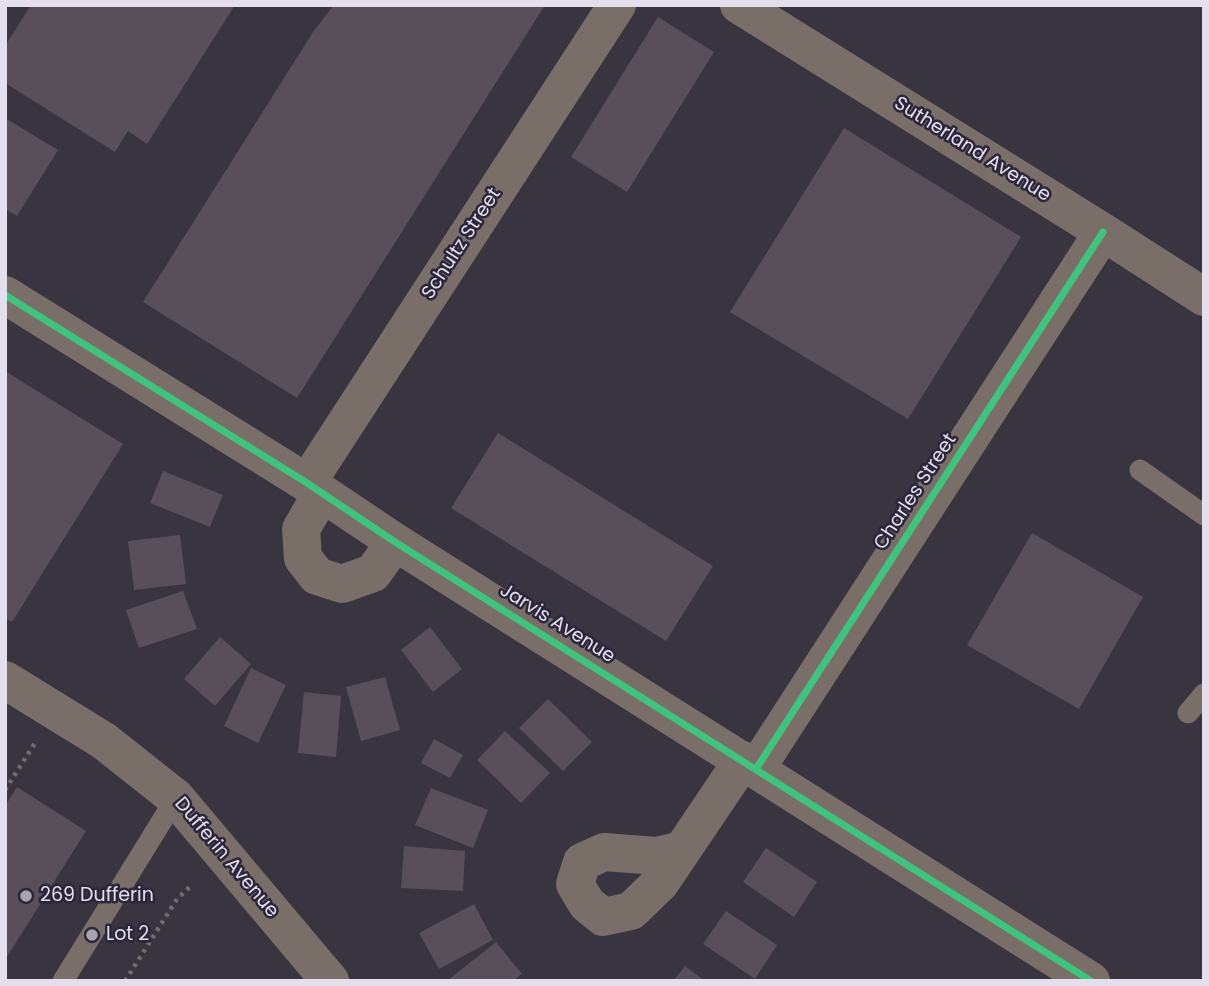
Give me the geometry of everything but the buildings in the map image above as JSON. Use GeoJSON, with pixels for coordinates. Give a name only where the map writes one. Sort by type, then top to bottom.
{"type":"FeatureCollection","features":[{"type":"Feature","properties":{"kind":"street","name":"Schultz Street"},"geometry":{"type":"LineString","coordinates":[[395,542],[373,573],[342,584],[317,576],[303,558],[300,529],[315,488],[617,5]]}},
{"type":"Feature","properties":{"kind":"street","name":"Sutherland Avenue"},"geometry":{"type":"LineString","coordinates":[[739,5],[1204,297]]}},
{"type":"Feature","properties":{"kind":"street","name":"Charles Street"},"geometry":{"type":"LineString","coordinates":[[682,850],[749,765],[1103,232]]}},
{"type":"Feature","properties":{"kind":"street","name":"Jarvis Avenue"},"geometry":{"type":"LineString","coordinates":[[5,295],[315,488],[395,542],[1091,981]]}},
{"type":"Feature","properties":{"kind":"street","name":"Dufferin Avenue"},"geometry":{"type":"LineString","coordinates":[[5,680],[104,741],[176,798],[330,981]]}},
{"type":"Feature","properties":{"kind":"lane"},"geometry":{"type":"LineString","coordinates":[[1140,470],[1204,515]]}},
{"type":"Feature","properties":{"kind":"lane"},"geometry":{"type":"LineString","coordinates":[[1188,713],[1204,694]]}},
{"type":"Feature","properties":{"kind":"lane"},"geometry":{"type":"LineString","coordinates":[[63,981],[176,798]]}},
{"type":"Feature","properties":{"kind":"path"},"geometry":{"type":"LineString","coordinates":[[5,790],[35,743]]}},
{"type":"Feature","properties":{"kind":"path"},"geometry":{"type":"LineString","coordinates":[[125,981],[177,899],[193,884]]}},
{"type":"Feature","properties":{"kind":"cycle path"},"geometry":{"type":"LineString","coordinates":[[756,769],[1103,232]]}},
{"type":"Feature","properties":{"kind":"cycle path"},"geometry":{"type":"LineString","coordinates":[[5,295],[307,483],[395,542],[1091,981]]}},
{"type":"Feature","properties":{"kind":"place","name":"269 Dufferin"},"geometry":{"type":"Point","coordinates":[26,896]}},
{"type":"Feature","properties":{"kind":"place","name":"Lot 2"},"geometry":{"type":"Point","coordinates":[92,935]}}]}
